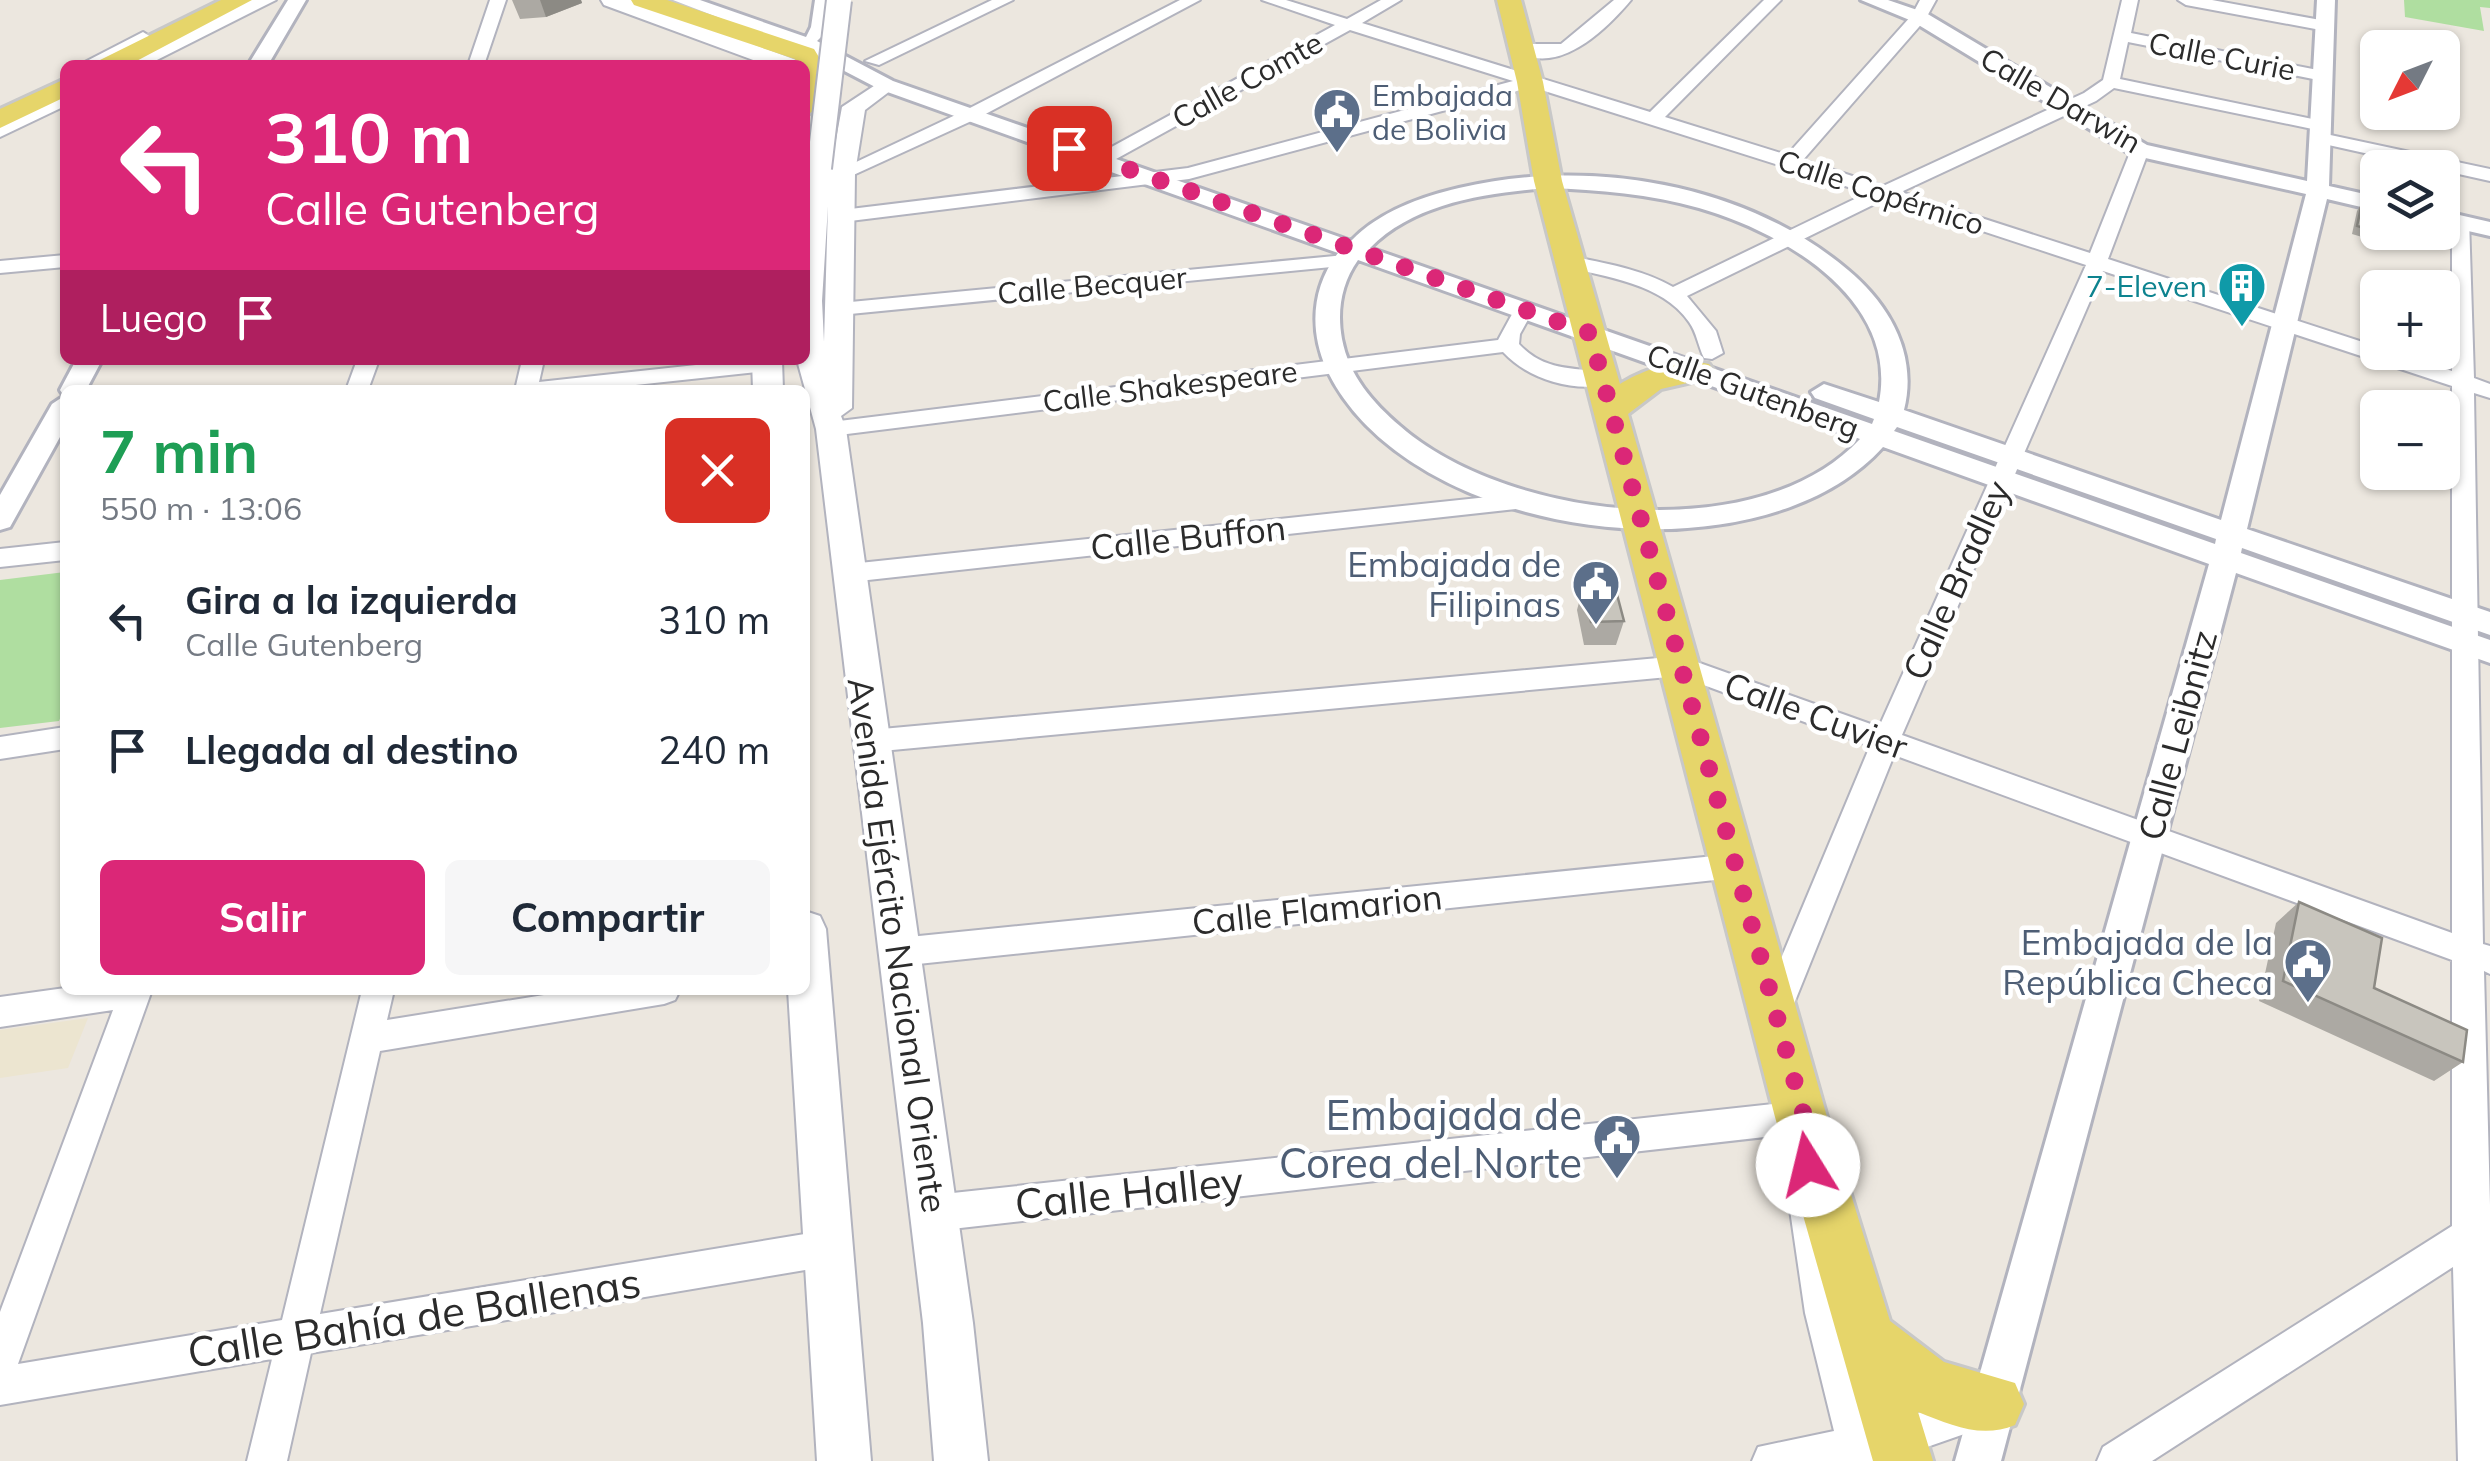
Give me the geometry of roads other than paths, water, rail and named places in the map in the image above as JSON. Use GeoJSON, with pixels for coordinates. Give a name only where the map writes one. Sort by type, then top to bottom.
{"type":"FeatureCollection","features":[{"type":"Feature","properties":{"kind":"main road"},"geometry":{"type":"LineString","coordinates":[[100,60],[222,0]]}},
{"type":"Feature","properties":{"kind":"main road"},"geometry":{"type":"LineString","coordinates":[[119,60],[240,0]]}},
{"type":"Feature","properties":{"kind":"main road"},"geometry":{"type":"LineString","coordinates":[[139,60],[265,0]]}},
{"type":"Feature","properties":{"kind":"main road"},"geometry":{"type":"LineString","coordinates":[[612,0],[799,55]]}},
{"type":"Feature","properties":{"kind":"main road"},"geometry":{"type":"LineString","coordinates":[[643,0],[799,55]]}},
{"type":"Feature","properties":{"kind":"main road"},"geometry":{"type":"LineString","coordinates":[[810,328],[830,171],[839,0]]}},
{"type":"Feature","properties":{"kind":"main road"},"geometry":{"type":"LineString","coordinates":[[1509,0],[1548,181],[1863,1335],[1878,1452]]}},
{"type":"Feature","properties":{"kind":"main road"},"geometry":{"type":"LineString","coordinates":[[810,67],[815,72],[810,90]]}},
{"type":"Feature","properties":{"kind":"main road"},"geometry":{"type":"LineString","coordinates":[[831,429],[840,396],[842,216],[830,171],[854,106],[880,73]]}},
{"type":"Feature","properties":{"kind":"main road"},"geometry":{"type":"LineString","coordinates":[[0,109],[60,80]]}},
{"type":"Feature","properties":{"kind":"main road"},"geometry":{"type":"LineString","coordinates":[[0,120],[60,90]]}},
{"type":"Feature","properties":{"kind":"main road"},"geometry":{"type":"LineString","coordinates":[[0,130],[60,100]]}},
{"type":"Feature","properties":{"kind":"main road"},"geometry":{"type":"LineString","coordinates":[[810,343],[818,402],[831,429]]}},
{"type":"Feature","properties":{"kind":"main road"},"geometry":{"type":"LineString","coordinates":[[1607,395],[1629,391],[1649,379],[1704,362]]}},
{"type":"Feature","properties":{"kind":"main road","name":"Avenida Ejército Nacional Oriente"},"geometry":{"type":"LineString","coordinates":[[831,429],[934,1214],[960,1461]]}},
{"type":"Feature","properties":{"kind":"main road"},"geometry":{"type":"LineString","coordinates":[[809,995],[844,1461]]}},
{"type":"Feature","properties":{"kind":"main road"},"geometry":{"type":"LineString","coordinates":[[1863,1335],[1910,1378],[1932,1391],[1994,1404]]}},
{"type":"Feature","properties":{"kind":"street"},"geometry":{"type":"LineString","coordinates":[[478,60],[498,0]]}},
{"type":"Feature","properties":{"kind":"street","name":"Calle Gutenberg"},"geometry":{"type":"LineString","coordinates":[[682,0],[812,44],[982,110],[1111,154],[1189,173],[1356,249],[1587,321],[2478,634]]}},
{"type":"Feature","properties":{"kind":"street","name":"Calle Gutenberg"},"geometry":{"type":"LineString","coordinates":[[708,0],[799,55],[840,48],[880,73]]}},
{"type":"Feature","properties":{"kind":"street"},"geometry":{"type":"LineString","coordinates":[[824,0],[821,27],[799,55],[845,73],[880,73],[1005,0]]}},
{"type":"Feature","properties":{"kind":"street"},"geometry":{"type":"LineString","coordinates":[[840,48],[848,0]]}},
{"type":"Feature","properties":{"kind":"street"},"geometry":{"type":"LineString","coordinates":[[830,171],[982,110],[1192,0]]}},
{"type":"Feature","properties":{"kind":"street","name":"Calle Copérnico"},"geometry":{"type":"LineString","coordinates":[[1270,0],[1346,25],[1526,65],[1653,119],[2476,387]]}},
{"type":"Feature","properties":{"kind":"street","name":"Calle Comte"},"geometry":{"type":"LineString","coordinates":[[1111,154],[1393,0]]}},
{"type":"Feature","properties":{"kind":"street"},"geometry":{"type":"LineString","coordinates":[[842,216],[1189,173],[1566,51],[1623,0]]}},
{"type":"Feature","properties":{"kind":"street"},"geometry":{"type":"LineString","coordinates":[[1653,119],[1773,0]]}},
{"type":"Feature","properties":{"kind":"street","name":"Calle Darwin"},"geometry":{"type":"LineString","coordinates":[[1870,0],[1923,5],[2080,102],[2140,150],[2319,182],[2360,185]]}},
{"type":"Feature","properties":{"kind":"street"},"geometry":{"type":"LineString","coordinates":[[1673,295],[1788,237],[2080,102],[2111,82],[2130,0]]}},
{"type":"Feature","properties":{"kind":"street"},"geometry":{"type":"LineString","coordinates":[[2186,0],[2326,13]]}},
{"type":"Feature","properties":{"kind":"street"},"geometry":{"type":"LineString","coordinates":[[260,60],[289,2]]}},
{"type":"Feature","properties":{"kind":"street"},"geometry":{"type":"LineString","coordinates":[[1791,162],[1923,5]]}},
{"type":"Feature","properties":{"kind":"street","name":"Calle Leibnitz"},"geometry":{"type":"LineString","coordinates":[[1978,1461],[2151,838],[2286,324],[2319,182],[2326,13]]}},
{"type":"Feature","properties":{"kind":"street","name":"Calle Curie"},"geometry":{"type":"LineString","coordinates":[[2122,36],[2323,76]]}},
{"type":"Feature","properties":{"kind":"street"},"geometry":{"type":"LineString","coordinates":[[2111,82],[2490,175]]}},
{"type":"Feature","properties":{"kind":"street","name":"Calle Darwin"},"geometry":{"type":"LineString","coordinates":[[2080,102],[2164,140],[2319,182],[2360,197]]}},
{"type":"Feature","properties":{"kind":"street","name":"Calle Bradley"},"geometry":{"type":"LineString","coordinates":[[1775,1012],[1886,741],[2098,262],[2140,150]]}},
{"type":"Feature","properties":{"kind":"street","name":"Calle Gutenberg"},"geometry":{"type":"LineString","coordinates":[[1111,154],[1155,179],[1524,310],[1587,321]]}},
{"type":"Feature","properties":{"kind":"street"},"geometry":{"type":"LineString","coordinates":[[1548,181],[1610,183],[1673,193],[1733,211],[1788,237],[1832,266],[1866,300],[1888,337],[1897,376],[1884,425],[1856,460],[1826,481],[1788,498],[1742,511],[1640,518],[1526,501],[1459,476],[1402,443],[1360,406],[1334,366],[1324,328],[1328,293],[1356,249],[1405,213],[1448,196],[1496,186],[1548,181]]}},
{"type":"Feature","properties":{"kind":"street"},"geometry":{"type":"LineString","coordinates":[[2460,204],[2490,210]]}},
{"type":"Feature","properties":{"kind":"street"},"geometry":{"type":"LineString","coordinates":[[2465,223],[2476,387],[2478,1461]]}},
{"type":"Feature","properties":{"kind":"street","name":"Calle Becquer"},"geometry":{"type":"LineString","coordinates":[[840,309],[1356,249]]}},
{"type":"Feature","properties":{"kind":"street"},"geometry":{"type":"LineString","coordinates":[[0,266],[60,261]]}},
{"type":"Feature","properties":{"kind":"street"},"geometry":{"type":"LineString","coordinates":[[1570,262],[1616,272],[1673,295],[1694,312],[1709,332],[1704,362]]}},
{"type":"Feature","properties":{"kind":"street"},"geometry":{"type":"LineString","coordinates":[[1524,310],[1509,334],[1508,345],[1519,358],[1538,370],[1607,395]]}},
{"type":"Feature","properties":{"kind":"street","name":"Calle Shakespeare"},"geometry":{"type":"LineString","coordinates":[[831,429],[1508,345]]}},
{"type":"Feature","properties":{"kind":"street"},"geometry":{"type":"LineString","coordinates":[[589,385],[767,371]]}},
{"type":"Feature","properties":{"kind":"street"},"geometry":{"type":"LineString","coordinates":[[0,520],[60,413]]}},
{"type":"Feature","properties":{"kind":"street","name":"Calle Buffon"},"geometry":{"type":"LineString","coordinates":[[850,572],[1526,501]]}},
{"type":"Feature","properties":{"kind":"street"},"geometry":{"type":"LineString","coordinates":[[0,558],[60,551]]}},
{"type":"Feature","properties":{"kind":"street","name":"Calle Cuvier"},"geometry":{"type":"LineString","coordinates":[[871,741],[1680,666],[2480,957]]}},
{"type":"Feature","properties":{"kind":"street"},"geometry":{"type":"LineString","coordinates":[[0,748],[60,739]]}},
{"type":"Feature","properties":{"kind":"street","name":"Calle Flamarion"},"geometry":{"type":"LineString","coordinates":[[899,952],[1734,866]]}},
{"type":"Feature","properties":{"kind":"street"},"geometry":{"type":"LineString","coordinates":[[0,1012],[110,995]]}},
{"type":"Feature","properties":{"kind":"street"},"geometry":{"type":"LineString","coordinates":[[0,1363],[135,995]]}},
{"type":"Feature","properties":{"kind":"street"},"geometry":{"type":"LineString","coordinates":[[267,1461],[377,995]]}},
{"type":"Feature","properties":{"kind":"street"},"geometry":{"type":"LineString","coordinates":[[366,1038],[633,995]]}},
{"type":"Feature","properties":{"kind":"street"},"geometry":{"type":"LineString","coordinates":[[1805,1127],[1806,1218],[1823,1313],[1878,1452]]}},
{"type":"Feature","properties":{"kind":"street","name":"Calle Halley"},"geometry":{"type":"LineString","coordinates":[[934,1214],[1805,1127]]}},
{"type":"Feature","properties":{"kind":"street"},"geometry":{"type":"LineString","coordinates":[[2118,1460],[2480,1229]]}},
{"type":"Feature","properties":{"kind":"street","name":"Calle Bahía de Ballenas"},"geometry":{"type":"LineString","coordinates":[[0,1386],[829,1248]]}},
{"type":"Feature","properties":{"kind":"street"},"geometry":{"type":"LineString","coordinates":[[1772,1461],[1878,1452],[1994,1404]]}},
{"type":"Feature","properties":{"kind":"place","name":"Embajada de Bolivia"},"geometry":{"type":"Point","coordinates":[1337,154]}},
{"type":"Feature","properties":{"kind":"place","name":"7-Eleven"},"geometry":{"type":"Point","coordinates":[2242,328]}},
{"type":"Feature","properties":{"kind":"place","name":"Embajada de Filipinas"},"geometry":{"type":"Point","coordinates":[1596,626]}},
{"type":"Feature","properties":{"kind":"place","name":"Embajada de la República Checa"},"geometry":{"type":"Point","coordinates":[2308,1004]}},
{"type":"Feature","properties":{"kind":"place","name":"Embajada de Corea del Norte"},"geometry":{"type":"Point","coordinates":[1617,1180]}}]}
